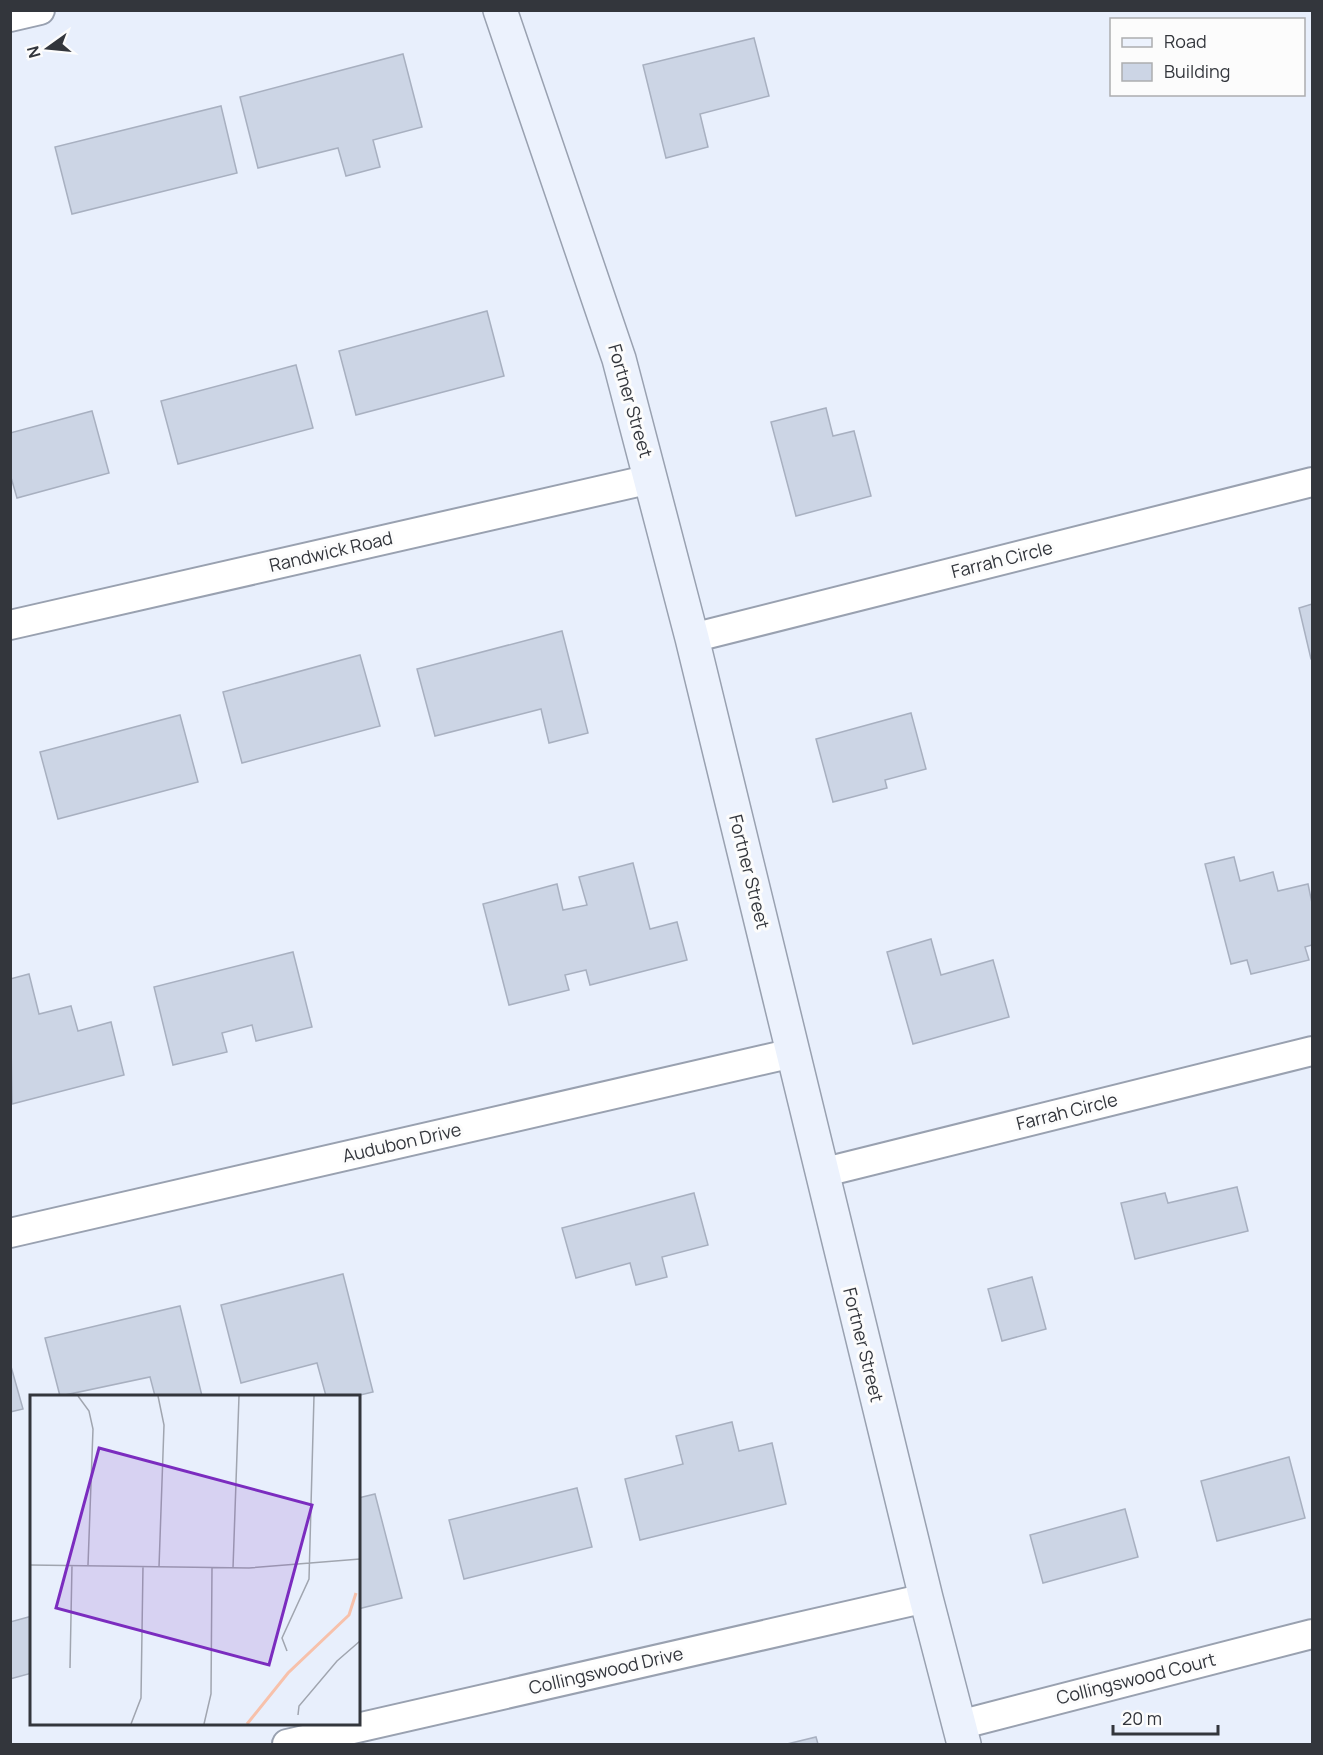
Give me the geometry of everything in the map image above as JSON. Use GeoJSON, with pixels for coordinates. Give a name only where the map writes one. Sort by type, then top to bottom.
{"type":"FeatureCollection","features":[{"type":"Feature","properties":{"kind":"street"},"geometry":{"type":"LineString","coordinates":[[10,17],[40,10]]}},
{"type":"Feature","properties":{"kind":"street","name":"Fortner Street"},"geometry":{"type":"LineString","coordinates":[[500,10],[619,359],[692,638],[821,1173],[961,1735]]}},
{"type":"Feature","properties":{"kind":"street","name":"Randwick Road"},"geometry":{"type":"LineString","coordinates":[[10,625],[651,479]]}},
{"type":"Feature","properties":{"kind":"street","name":"Farrah Circle"},"geometry":{"type":"LineString","coordinates":[[692,638],[1312,482]]}},
{"type":"Feature","properties":{"kind":"street","name":"Farrah Circle"},"geometry":{"type":"LineString","coordinates":[[821,1173],[1312,1052]]}},
{"type":"Feature","properties":{"kind":"street","name":"Audubon Drive"},"geometry":{"type":"LineString","coordinates":[[10,1233],[793,1053]]}},
{"type":"Feature","properties":{"kind":"street","name":"Collingswood Drive"},"geometry":{"type":"LineString","coordinates":[[287,1744],[926,1599]]}},
{"type":"Feature","properties":{"kind":"street","name":"Collingswood Court"},"geometry":{"type":"LineString","coordinates":[[961,1735],[1312,1634]]}},
{"type":"Feature","properties":{"kind":"building"},"geometry":{"type":"Polygon","coordinates":[[[754,38],[769,96],[700,114],[708,147],[666,158],[643,65],[754,38]]]}},
{"type":"Feature","properties":{"kind":"building"},"geometry":{"type":"Polygon","coordinates":[[[403,54],[422,127],[373,140],[380,167],[346,176],[338,148],[258,168],[240,97],[403,54]]]}},
{"type":"Feature","properties":{"kind":"building"},"geometry":{"type":"Polygon","coordinates":[[[221,106],[237,173],[72,214],[55,147],[221,106]]]}},
{"type":"Feature","properties":{"kind":"building"},"geometry":{"type":"Polygon","coordinates":[[[487,311],[504,376],[356,415],[339,351],[487,311]]]}},
{"type":"Feature","properties":{"kind":"building"},"geometry":{"type":"Polygon","coordinates":[[[296,365],[313,428],[178,464],[161,401],[296,365]]]}},
{"type":"Feature","properties":{"kind":"building"},"geometry":{"type":"Polygon","coordinates":[[[826,408],[833,436],[854,431],[871,496],[796,516],[771,422],[826,408]]]}},
{"type":"Feature","properties":{"kind":"building"},"geometry":{"type":"Polygon","coordinates":[[[92,411],[109,473],[17,498],[10,474],[10,433],[92,411]]]}},
{"type":"Feature","properties":{"kind":"building"},"geometry":{"type":"Polygon","coordinates":[[[1312,604],[1312,659],[1311,659],[1299,608],[1312,604]]]}},
{"type":"Feature","properties":{"kind":"building"},"geometry":{"type":"Polygon","coordinates":[[[562,631],[588,733],[549,743],[541,709],[435,736],[417,669],[562,631]]]}},
{"type":"Feature","properties":{"kind":"building"},"geometry":{"type":"Polygon","coordinates":[[[360,655],[380,726],[242,763],[223,692],[360,655]]]}},
{"type":"Feature","properties":{"kind":"building"},"geometry":{"type":"Polygon","coordinates":[[[911,713],[926,769],[885,780],[887,788],[833,802],[816,739],[911,713]]]}},
{"type":"Feature","properties":{"kind":"building"},"geometry":{"type":"Polygon","coordinates":[[[180,715],[198,782],[58,819],[40,752],[180,715]]]}},
{"type":"Feature","properties":{"kind":"building"},"geometry":{"type":"Polygon","coordinates":[[[1234,857],[1240,881],[1273,872],[1278,891],[1308,884],[1312,903],[1312,945],[1305,947],[1309,960],[1251,974],[1247,960],[1231,964],[1205,864],[1234,857]]]}},
{"type":"Feature","properties":{"kind":"building"},"geometry":{"type":"Polygon","coordinates":[[[633,863],[650,929],[677,922],[687,960],[590,985],[586,970],[565,975],[569,990],[509,1005],[483,904],[557,884],[563,910],[587,905],[579,877],[633,863]]]}},
{"type":"Feature","properties":{"kind":"building"},"geometry":{"type":"Polygon","coordinates":[[[931,939],[941,975],[993,960],[1009,1017],[913,1044],[887,952],[931,939]]]}},
{"type":"Feature","properties":{"kind":"building"},"geometry":{"type":"Polygon","coordinates":[[[293,952],[312,1027],[256,1041],[252,1025],[222,1033],[227,1052],[173,1065],[154,987],[293,952]]]}},
{"type":"Feature","properties":{"kind":"building"},"geometry":{"type":"Polygon","coordinates":[[[29,974],[39,1014],[71,1006],[78,1031],[111,1022],[124,1075],[12,1104],[10,979],[29,974]]]}},
{"type":"Feature","properties":{"kind":"building"},"geometry":{"type":"Polygon","coordinates":[[[1237,1187],[1248,1231],[1135,1259],[1121,1203],[1165,1193],[1168,1203],[1237,1187]]]}},
{"type":"Feature","properties":{"kind":"building"},"geometry":{"type":"Polygon","coordinates":[[[694,1193],[708,1245],[662,1257],[667,1277],[636,1285],[630,1263],[576,1278],[562,1228],[694,1193]]]}},
{"type":"Feature","properties":{"kind":"building"},"geometry":{"type":"Polygon","coordinates":[[[343,1274],[373,1392],[360,1395],[326,1395],[317,1363],[241,1383],[221,1305],[343,1274]]]}},
{"type":"Feature","properties":{"kind":"building"},"geometry":{"type":"Polygon","coordinates":[[[1032,1277],[1046,1329],[1002,1341],[988,1289],[1032,1277]]]}},
{"type":"Feature","properties":{"kind":"building"},"geometry":{"type":"Polygon","coordinates":[[[180,1306],[202,1395],[155,1395],[150,1377],[60,1395],[45,1338],[180,1306]]]}},
{"type":"Feature","properties":{"kind":"building"},"geometry":{"type":"Polygon","coordinates":[[[10,1363],[23,1409],[10,1412],[10,1363]]]}},
{"type":"Feature","properties":{"kind":"building"},"geometry":{"type":"Polygon","coordinates":[[[732,1422],[739,1451],[772,1443],[786,1504],[640,1540],[625,1479],[683,1464],[676,1436],[732,1422]]]}},
{"type":"Feature","properties":{"kind":"building"},"geometry":{"type":"Polygon","coordinates":[[[1289,1457],[1305,1518],[1217,1541],[1201,1481],[1289,1457]]]}},
{"type":"Feature","properties":{"kind":"building"},"geometry":{"type":"Polygon","coordinates":[[[577,1488],[592,1547],[464,1579],[449,1520],[577,1488]]]}},
{"type":"Feature","properties":{"kind":"building"},"geometry":{"type":"Polygon","coordinates":[[[375,1494],[402,1598],[360,1608],[360,1498],[375,1494]]]}},
{"type":"Feature","properties":{"kind":"building"},"geometry":{"type":"Polygon","coordinates":[[[1125,1509],[1138,1557],[1043,1583],[1030,1535],[1125,1509]]]}},
{"type":"Feature","properties":{"kind":"building"},"geometry":{"type":"Polygon","coordinates":[[[30,1617],[30,1674],[10,1679],[10,1622],[30,1617]]]}},
{"type":"Feature","properties":{"kind":"building"},"geometry":{"type":"Polygon","coordinates":[[[816,1737],[818,1744],[787,1744],[816,1737]]]}}]}
